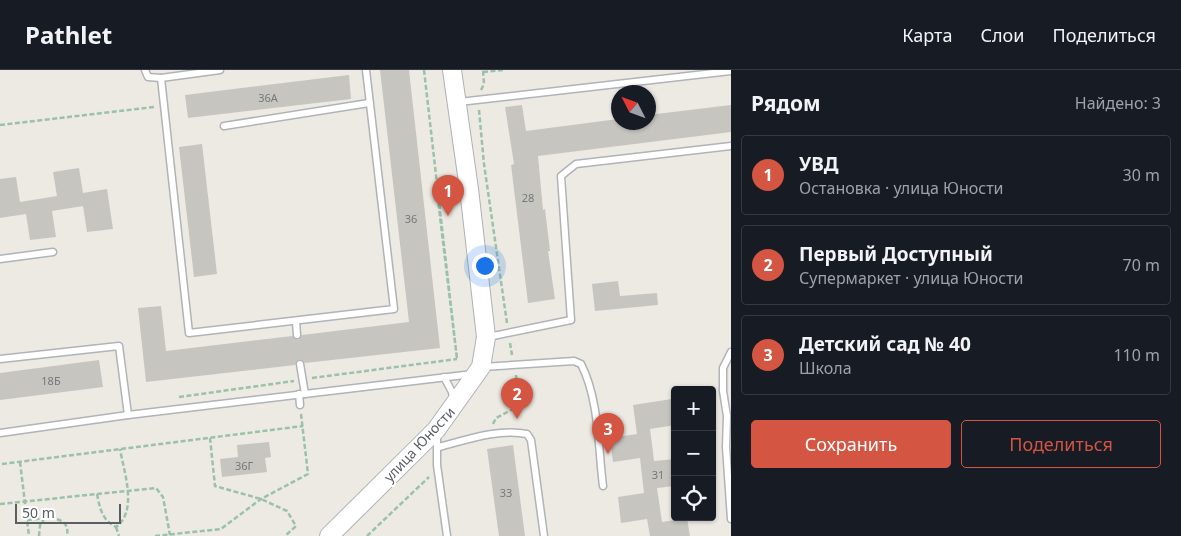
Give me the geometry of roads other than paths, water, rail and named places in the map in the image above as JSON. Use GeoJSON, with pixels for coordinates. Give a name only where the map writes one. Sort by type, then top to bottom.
{"type":"FeatureCollection","features":[{"type":"Feature","properties":{"kind":"street","name":"улица Юности"},"geometry":{"type":"LineString","coordinates":[[337,533],[438,439],[455,407],[480,370],[486,349],[452,70]]}},
{"type":"Feature","properties":{"kind":"lane"},"geometry":{"type":"LineString","coordinates":[[145,70],[148,77],[161,78],[220,70]]}},
{"type":"Feature","properties":{"kind":"lane"},"geometry":{"type":"LineString","coordinates":[[161,78],[189,333],[394,309],[366,70]]}},
{"type":"Feature","properties":{"kind":"lane"},"geometry":{"type":"LineString","coordinates":[[457,103],[708,72],[731,71]]}},
{"type":"Feature","properties":{"kind":"lane"},"geometry":{"type":"LineString","coordinates":[[224,126],[369,103]]}},
{"type":"Feature","properties":{"kind":"lane"},"geometry":{"type":"LineString","coordinates":[[486,337],[571,320],[561,176],[576,164],[731,146]]}},
{"type":"Feature","properties":{"kind":"lane"},"geometry":{"type":"LineString","coordinates":[[0,258],[53,252]]}},
{"type":"Feature","properties":{"kind":"lane"},"geometry":{"type":"LineString","coordinates":[[296,321],[297,335]]}},
{"type":"Feature","properties":{"kind":"lane"},"geometry":{"type":"LineString","coordinates":[[0,359],[119,346],[128,415]]}},
{"type":"Feature","properties":{"kind":"lane"},"geometry":{"type":"LineString","coordinates":[[731,352],[723,368],[723,391],[729,416],[726,447],[731,519]]}},
{"type":"Feature","properties":{"kind":"lane"},"geometry":{"type":"LineString","coordinates":[[0,432],[444,377],[480,370],[574,361],[581,364],[588,379],[603,486]]}},
{"type":"Feature","properties":{"kind":"lane"},"geometry":{"type":"LineString","coordinates":[[300,364],[303,379],[300,405]]}},
{"type":"Feature","properties":{"kind":"lane"},"geometry":{"type":"LineString","coordinates":[[444,377],[452,392],[455,407]]}},
{"type":"Feature","properties":{"kind":"lane"},"geometry":{"type":"LineString","coordinates":[[447,536],[437,465],[438,439],[475,438],[516,432],[527,434],[531,440],[544,536]]}},
{"type":"Feature","properties":{"kind":"place","name":"УВД"},"geometry":{"type":"Point","coordinates":[448,216]}},
{"type":"Feature","properties":{"kind":"place","name":"Первый Доступный"},"geometry":{"type":"Point","coordinates":[517,419]}},
{"type":"Feature","properties":{"kind":"place","name":"Детский сад № 40"},"geometry":{"type":"Point","coordinates":[608,454]}}]}
